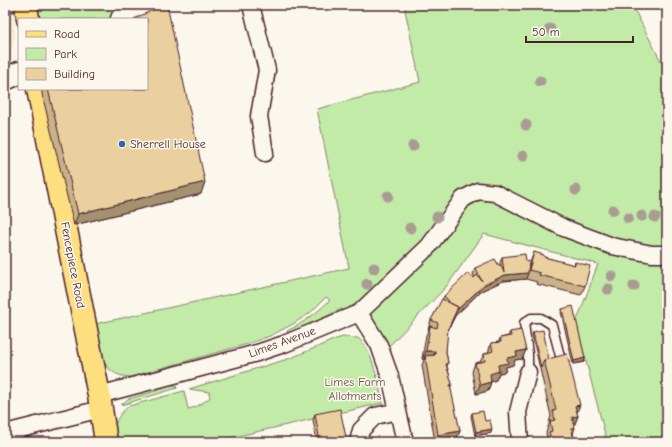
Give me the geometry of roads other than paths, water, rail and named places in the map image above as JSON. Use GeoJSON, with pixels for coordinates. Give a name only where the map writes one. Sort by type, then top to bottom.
{"type":"FeatureCollection","features":[{"type":"Feature","properties":{"kind":"main road"},"geometry":{"type":"LineString","coordinates":[[26,5],[28,18]]}},
{"type":"Feature","properties":{"kind":"main road"},"geometry":{"type":"LineString","coordinates":[[124,18],[148,5]]}},
{"type":"Feature","properties":{"kind":"main road"},"geometry":{"type":"LineString","coordinates":[[5,79],[18,73]]}},
{"type":"Feature","properties":{"kind":"main road","name":"Fencepiece Road"},"geometry":{"type":"LineString","coordinates":[[38,90],[100,402],[106,442]]}},
{"type":"Feature","properties":{"kind":"street"},"geometry":{"type":"LineString","coordinates":[[251,5],[267,70],[259,116],[265,154]]}},
{"type":"Feature","properties":{"kind":"street"},"geometry":{"type":"LineString","coordinates":[[405,442],[390,376],[378,345],[359,313],[429,246],[463,199],[478,190],[495,193],[564,228],[612,246],[652,254],[667,254]]}},
{"type":"Feature","properties":{"kind":"street","name":"Limes Avenue"},"geometry":{"type":"LineString","coordinates":[[5,434],[100,402],[277,346],[359,313]]}},
{"type":"Feature","properties":{"kind":"street"},"geometry":{"type":"LineString","coordinates":[[520,442],[518,412],[528,372]]}},
{"type":"Feature","properties":{"kind":"street"},"geometry":{"type":"LineString","coordinates":[[358,442],[360,430],[375,416],[398,411]]}},
{"type":"Feature","properties":{"kind":"lane"},"geometry":{"type":"LineString","coordinates":[[5,11],[14,5]]}},
{"type":"Feature","properties":{"kind":"lane"},"geometry":{"type":"LineString","coordinates":[[528,372],[528,354],[524,323],[531,318],[541,318],[552,325],[560,356]]}},
{"type":"Feature","properties":{"kind":"place","name":"Sherrell House"},"geometry":{"type":"Point","coordinates":[122,144]}},
{"type":"Feature","properties":{"kind":"park label","name":"Limes Farm Allotments"},"geometry":{"type":"Point","coordinates":[355,389]}}]}
